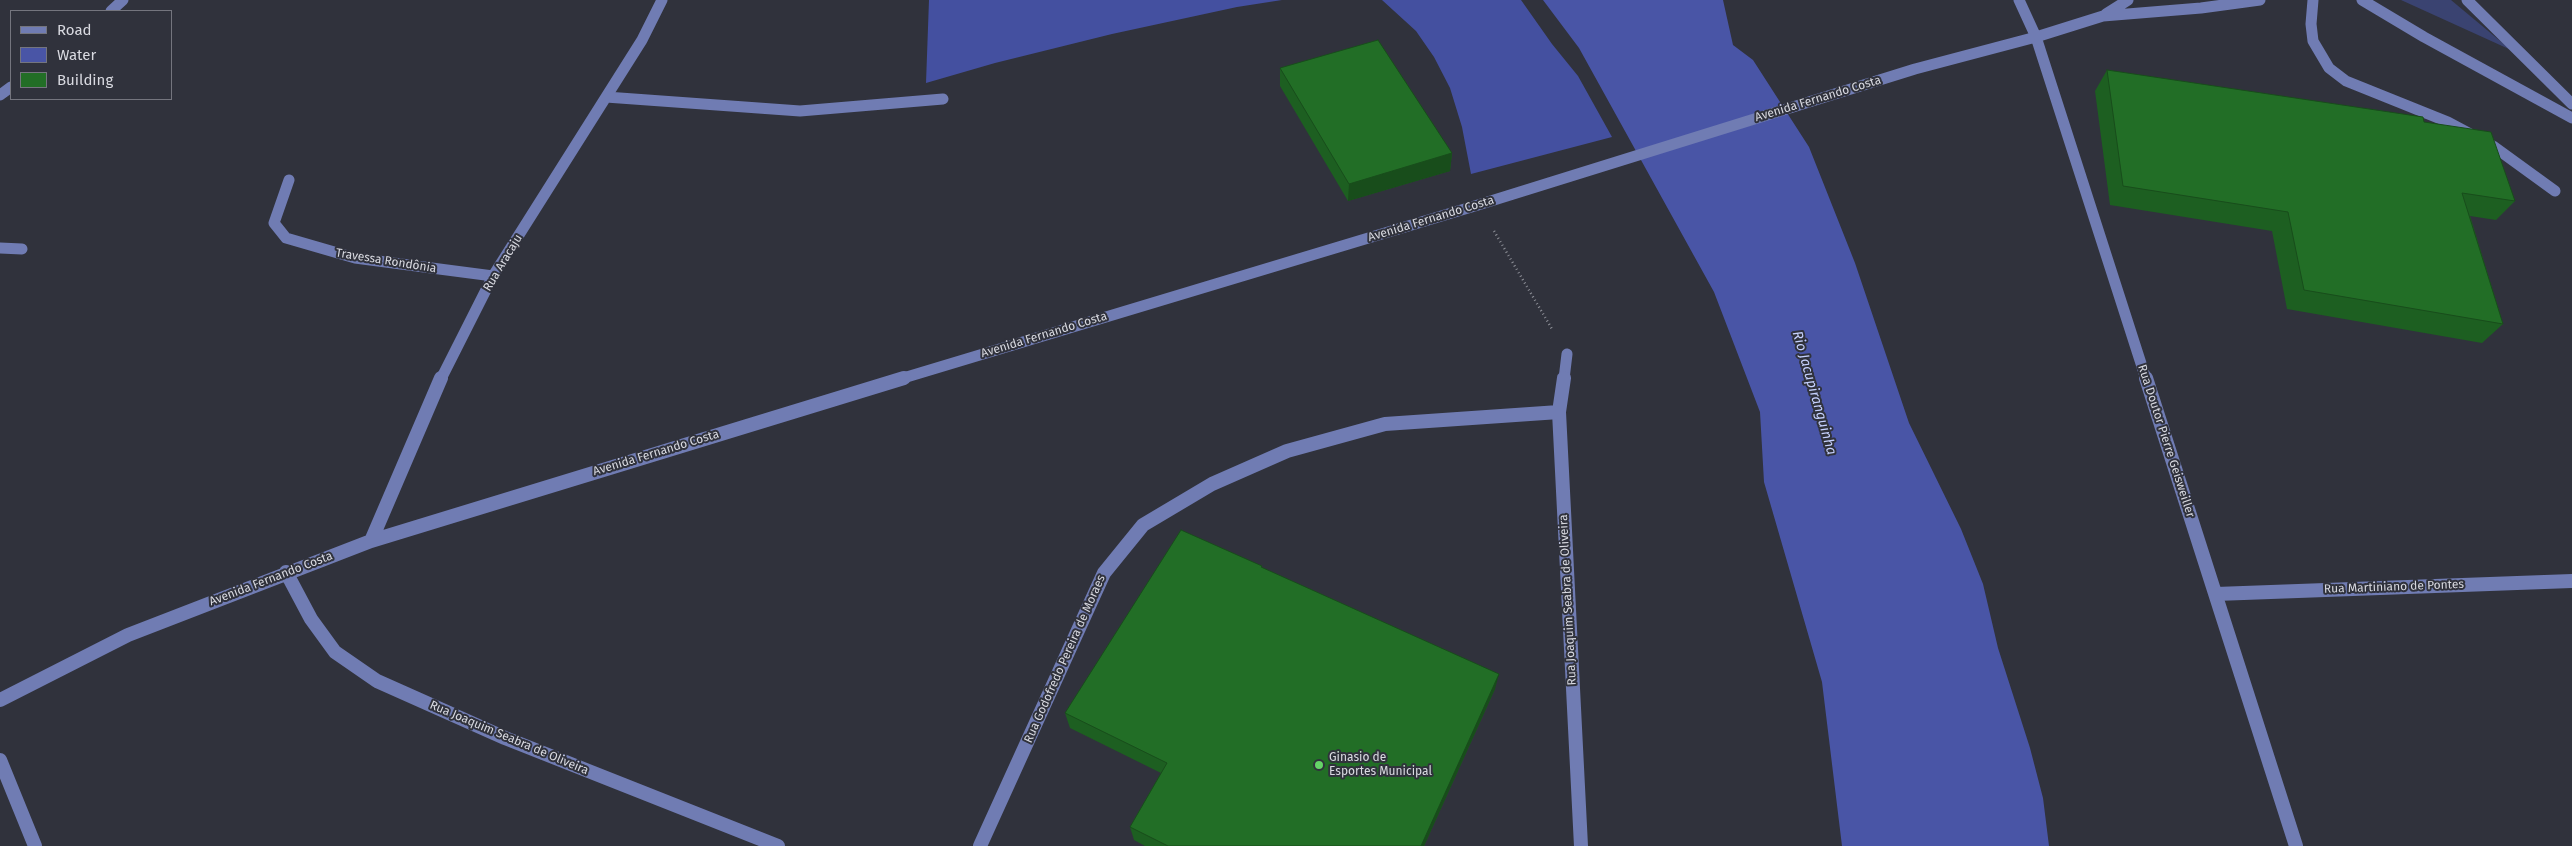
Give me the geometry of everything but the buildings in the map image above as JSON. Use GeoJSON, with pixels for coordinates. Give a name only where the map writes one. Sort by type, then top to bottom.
{"type":"FeatureCollection","features":[{"type":"Feature","properties":{"kind":"street"},"geometry":{"type":"LineString","coordinates":[[112,10],[123,0]]}},
{"type":"Feature","properties":{"kind":"street","name":"Rua Aracaju"},"geometry":{"type":"LineString","coordinates":[[371,541],[430,400],[493,276],[642,40],[662,0]]}},
{"type":"Feature","properties":{"kind":"street","name":"Rua Doutor Pierre Geisweiller"},"geometry":{"type":"LineString","coordinates":[[2019,0],[2036,37],[2296,846]]}},
{"type":"Feature","properties":{"kind":"street","name":"Avenida Fernando Costa"},"geometry":{"type":"LineString","coordinates":[[2104,16],[2128,0]]}},
{"type":"Feature","properties":{"kind":"street","name":"Avenida Fernando Costa"},"geometry":{"type":"LineString","coordinates":[[0,700],[128,635],[286,572],[371,541],[1478,205],[1915,69],[2036,37],[2104,16],[2220,6],[2260,0]]}},
{"type":"Feature","properties":{"kind":"street"},"geometry":{"type":"LineString","coordinates":[[2313,0],[2311,24],[2314,40],[2329,68],[2353,84],[2448,122],[2493,146],[2556,192]]}},
{"type":"Feature","properties":{"kind":"street"},"geometry":{"type":"LineString","coordinates":[[2362,0],[2424,37],[2572,118]]}},
{"type":"Feature","properties":{"kind":"street"},"geometry":{"type":"LineString","coordinates":[[2467,0],[2572,104]]}},
{"type":"Feature","properties":{"kind":"street"},"geometry":{"type":"LineString","coordinates":[[606,97],[800,111],[943,99]]}},
{"type":"Feature","properties":{"kind":"street","name":"Travessa Rondônia"},"geometry":{"type":"LineString","coordinates":[[289,180],[274,222],[286,238],[308,246],[355,258],[493,276]]}},
{"type":"Feature","properties":{"kind":"street"},"geometry":{"type":"LineString","coordinates":[[0,248],[22,249]]}},
{"type":"Feature","properties":{"kind":"street","name":"Rua Joaquim Seabra de Oliveira"},"geometry":{"type":"LineString","coordinates":[[1567,354],[1559,412],[1581,846]]}},
{"type":"Feature","properties":{"kind":"street","name":"Rua Godofredo Pereira de Moraes"},"geometry":{"type":"LineString","coordinates":[[980,846],[1104,573],[1142,525],[1212,484],[1287,451],[1385,424],[1559,412]]}},
{"type":"Feature","properties":{"kind":"street","name":"Rua Joaquim Seabra de Oliveira"},"geometry":{"type":"LineString","coordinates":[[286,572],[311,619],[335,652],[377,681],[505,738],[778,846]]}},
{"type":"Feature","properties":{"kind":"street","name":"Rua Martiniano de Pontes"},"geometry":{"type":"LineString","coordinates":[[2216,594],[2572,581]]}},
{"type":"Feature","properties":{"kind":"street"},"geometry":{"type":"LineString","coordinates":[[0,760],[35,846]]}},
{"type":"Feature","properties":{"kind":"path"},"geometry":{"type":"LineString","coordinates":[[1478,205],[1567,354]]}},
{"type":"Feature","properties":{"kind":"shaded area"},"geometry":{"type":"Polygon","coordinates":[[[929,0],[1282,0],[1237,7],[1112,34],[995,63],[926,83],[929,0]]]}},
{"type":"Feature","properties":{"kind":"shaded area"},"geometry":{"type":"Polygon","coordinates":[[[1382,0],[1521,0],[1552,44],[1578,76],[1612,137],[1471,174],[1462,127],[1450,88],[1434,57],[1416,31],[1382,0]]]}},
{"type":"Feature","properties":{"kind":"shaded area"},"geometry":{"type":"Polygon","coordinates":[[[2401,0],[2451,0],[2511,50],[2401,0]]]}},
{"type":"Feature","properties":{"kind":"water","name":"Rio Jacupiranguinha"},"geometry":{"type":"Polygon","coordinates":[[[1543,0],[1723,0],[1733,45],[1753,60],[1809,147],[1855,263],[1909,423],[1961,529],[1983,584],[1998,648],[2030,748],[2043,798],[2049,846],[1842,846],[1822,682],[1764,482],[1760,412],[1714,292],[1579,48],[1543,0]]]}},
{"type":"Feature","properties":{"kind":"place","name":"Ginasio de Esportes Municipal"},"geometry":{"type":"Point","coordinates":[1319,765]}}]}
